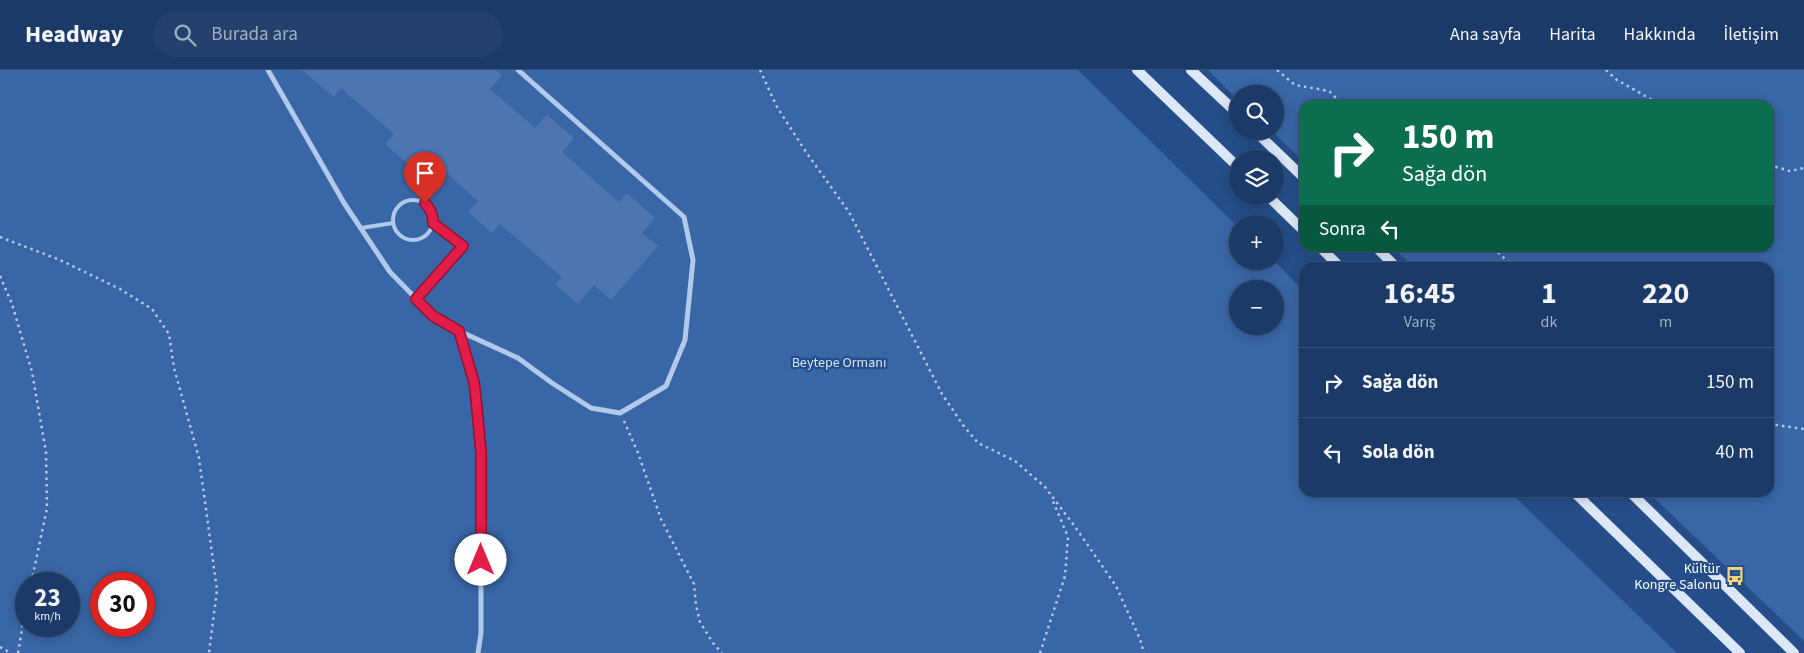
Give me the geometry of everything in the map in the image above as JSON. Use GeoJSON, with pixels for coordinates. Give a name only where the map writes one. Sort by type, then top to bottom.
{"type":"FeatureCollection","features":[{"type":"Feature","properties":{"kind":"main road"},"geometry":{"type":"LineString","coordinates":[[1137,70],[1229,158]]}},
{"type":"Feature","properties":{"kind":"main road"},"geometry":{"type":"LineString","coordinates":[[1191,70],[1229,106]]}},
{"type":"Feature","properties":{"kind":"main road"},"geometry":{"type":"LineString","coordinates":[[1264,140],[1299,173]]}},
{"type":"Feature","properties":{"kind":"main road"},"geometry":{"type":"LineString","coordinates":[[1277,205],[1299,226]]}},
{"type":"Feature","properties":{"kind":"main road"},"geometry":{"type":"LineString","coordinates":[[1324,252],[1335,262]]}},
{"type":"Feature","properties":{"kind":"main road"},"geometry":{"type":"LineString","coordinates":[[1380,252],[1391,262]]}},
{"type":"Feature","properties":{"kind":"main road"},"geometry":{"type":"LineString","coordinates":[[1579,497],[1740,653]]}},
{"type":"Feature","properties":{"kind":"main road"},"geometry":{"type":"LineString","coordinates":[[1635,497],[1794,653]]}},
{"type":"Feature","properties":{"kind":"street"},"geometry":{"type":"LineString","coordinates":[[268,70],[344,203],[390,272],[433,316],[459,331],[518,358],[591,408],[620,413],[666,386],[685,340],[693,260],[684,217],[518,70]]}},
{"type":"Feature","properties":{"kind":"street"},"geometry":{"type":"LineString","coordinates":[[459,331],[474,382],[481,452],[481,633],[478,653]]}},
{"type":"Feature","properties":{"kind":"lane"},"geometry":{"type":"LineString","coordinates":[[410,200],[418,200],[425,203],[433,216],[431,230],[425,237],[418,240],[409,240],[401,237],[395,231],[393,223],[393,215],[397,207],[403,202],[410,200]]}},
{"type":"Feature","properties":{"kind":"lane"},"geometry":{"type":"LineString","coordinates":[[361,228],[393,223]]}},
{"type":"Feature","properties":{"kind":"lane"},"geometry":{"type":"LineString","coordinates":[[416,299],[463,246],[433,223]]}},
{"type":"Feature","properties":{"kind":"path"},"geometry":{"type":"LineString","coordinates":[[760,70],[777,107],[806,152],[849,212],[947,402],[978,443],[1015,461],[1044,487],[1116,586],[1140,639],[1144,653]]}},
{"type":"Feature","properties":{"kind":"path"},"geometry":{"type":"LineString","coordinates":[[1277,70],[1295,85],[1329,91],[1338,100]]}},
{"type":"Feature","properties":{"kind":"path"},"geometry":{"type":"LineString","coordinates":[[1606,70],[1618,80],[1652,100]]}},
{"type":"Feature","properties":{"kind":"path"},"geometry":{"type":"LineString","coordinates":[[1774,166],[1790,171],[1804,168]]}},
{"type":"Feature","properties":{"kind":"path"},"geometry":{"type":"LineString","coordinates":[[0,237],[60,260],[120,289],[152,310],[162,321],[169,334],[174,368],[199,458],[216,590],[209,653]]}},
{"type":"Feature","properties":{"kind":"path"},"geometry":{"type":"LineString","coordinates":[[1497,252],[1508,262]]}},
{"type":"Feature","properties":{"kind":"path"},"geometry":{"type":"LineString","coordinates":[[0,276],[12,304],[32,372],[46,452],[47,508],[34,572]]}},
{"type":"Feature","properties":{"kind":"path"},"geometry":{"type":"LineString","coordinates":[[620,413],[638,453],[661,519],[694,584],[700,622],[713,643],[722,653]]}},
{"type":"Feature","properties":{"kind":"path"},"geometry":{"type":"LineString","coordinates":[[1774,425],[1804,429]]}},
{"type":"Feature","properties":{"kind":"path"},"geometry":{"type":"LineString","coordinates":[[1040,653],[1065,576],[1068,537],[1051,496]]}},
{"type":"Feature","properties":{"kind":"path"},"geometry":{"type":"LineString","coordinates":[[18,653],[21,637]]}},
{"type":"Feature","properties":{"kind":"path"},"geometry":{"type":"LineString","coordinates":[[0,647],[11,653]]}},
{"type":"Feature","properties":{"kind":"green space","name":"Beytepe Ormanı"},"geometry":{"type":"Polygon","coordinates":[[[0,70],[1078,70],[1229,218],[1229,270],[1283,270],[1299,286],[1299,497],[1515,497],[1677,653],[0,653],[0,70]]]}},
{"type":"Feature","properties":{"kind":"green space"},"geometry":{"type":"Polygon","coordinates":[[[1208,70],[1804,70],[1804,641],[1653,497],[1774,497],[1774,262],[1408,262],[1397,252],[1774,252],[1774,100],[1299,100],[1299,157],[1281,140],[1284,140],[1284,85],[1229,85],[1229,91],[1208,70]]]}},
{"type":"Feature","properties":{"kind":"building"},"geometry":{"type":"Polygon","coordinates":[[[302,70],[496,70],[502,75],[490,89],[535,128],[547,115],[574,138],[562,152],[619,202],[627,193],[655,218],[642,233],[658,246],[611,300],[594,285],[578,304],[555,284],[562,277],[500,224],[492,233],[468,212],[478,201],[428,157],[416,171],[385,144],[394,134],[341,88],[334,97],[302,70]]]}},
{"type":"Feature","properties":{"kind":"place","name":"Kültür Kongre Salonu"},"geometry":{"type":"Point","coordinates":[1735,576]}},
{"type":"Feature","properties":{"kind":"route"},"geometry":{"type":"LineString","coordinates":[[425,203],[433,216],[433,223],[463,246],[416,299],[433,316],[459,331],[474,382],[481,452],[481,560]]}}]}
